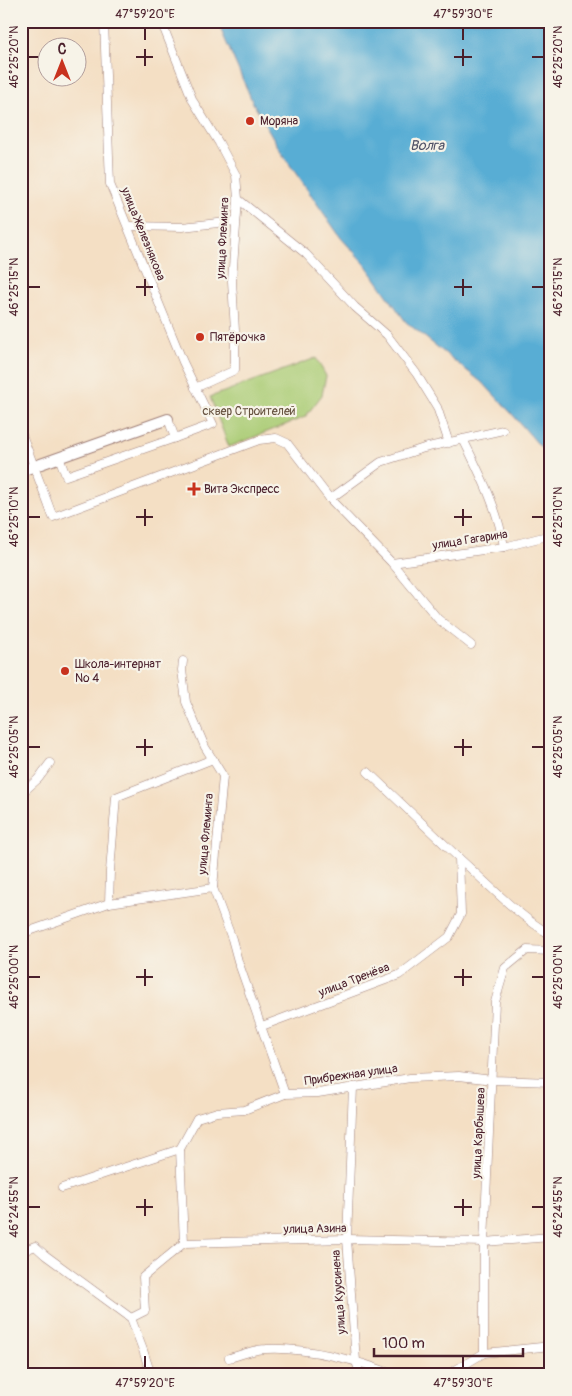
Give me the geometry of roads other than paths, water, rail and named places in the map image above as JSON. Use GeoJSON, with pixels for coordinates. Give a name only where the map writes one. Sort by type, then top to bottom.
{"type":"FeatureCollection","features":[{"type":"Feature","properties":{"kind":"street","name":"улица Железнякова"},"geometry":{"type":"LineString","coordinates":[[104,21],[110,184],[195,388],[213,424],[175,438]]}},
{"type":"Feature","properties":{"kind":"street","name":"улица Флеминга"},"geometry":{"type":"LineString","coordinates":[[161,21],[193,101],[219,142],[236,175],[238,199],[232,281],[235,370],[195,388]]}},
{"type":"Feature","properties":{"kind":"street"},"geometry":{"type":"LineString","coordinates":[[238,199],[306,254],[355,307],[387,336],[416,373],[432,400],[449,443]]}},
{"type":"Feature","properties":{"kind":"street"},"geometry":{"type":"LineString","coordinates":[[128,226],[182,227],[236,221]]}},
{"type":"Feature","properties":{"kind":"street"},"geometry":{"type":"LineString","coordinates":[[21,471],[34,466],[168,419],[175,438],[66,476],[60,457]]}},
{"type":"Feature","properties":{"kind":"street"},"geometry":{"type":"LineString","coordinates":[[330,499],[380,462],[503,430]]}},
{"type":"Feature","properties":{"kind":"street"},"geometry":{"type":"LineString","coordinates":[[21,432],[53,517],[259,440],[276,438],[287,443],[330,499],[392,563],[438,619],[471,645]]}},
{"type":"Feature","properties":{"kind":"street"},"geometry":{"type":"LineString","coordinates":[[464,439],[491,499],[501,527],[504,547]]}},
{"type":"Feature","properties":{"kind":"street","name":"улица Гагарина"},"geometry":{"type":"LineString","coordinates":[[392,563],[504,547],[551,535]]}},
{"type":"Feature","properties":{"kind":"street","name":"улица Флеминга"},"geometry":{"type":"LineString","coordinates":[[183,661],[182,670],[186,702],[205,747],[223,776],[213,888],[285,1094]]}},
{"type":"Feature","properties":{"kind":"street"},"geometry":{"type":"LineString","coordinates":[[109,903],[116,797],[213,759]]}},
{"type":"Feature","properties":{"kind":"street"},"geometry":{"type":"LineString","coordinates":[[21,794],[38,779],[50,763]]}},
{"type":"Feature","properties":{"kind":"street"},"geometry":{"type":"LineString","coordinates":[[368,772],[507,901],[540,929],[551,935]]}},
{"type":"Feature","properties":{"kind":"street","name":"улица Тренёва"},"geometry":{"type":"LineString","coordinates":[[262,1026],[399,975],[449,937],[461,914],[459,858]]}},
{"type":"Feature","properties":{"kind":"street"},"geometry":{"type":"LineString","coordinates":[[21,934],[109,903],[213,888]]}},
{"type":"Feature","properties":{"kind":"street","name":"улица Карбышева"},"geometry":{"type":"LineString","coordinates":[[484,1353],[484,1242],[495,1002],[505,968],[527,950],[551,951]]}},
{"type":"Feature","properties":{"kind":"street","name":"Прибрежная улица"},"geometry":{"type":"LineString","coordinates":[[180,1149],[197,1118],[217,1112],[244,1110],[285,1094],[318,1093],[410,1078],[459,1076],[492,1080],[551,1082]]}},
{"type":"Feature","properties":{"kind":"street","name":"улица Куусинена"},"geometry":{"type":"LineString","coordinates":[[353,1087],[347,1239],[356,1361],[360,1375]]}},
{"type":"Feature","properties":{"kind":"street"},"geometry":{"type":"LineString","coordinates":[[62,1188],[180,1149],[184,1244],[143,1277],[145,1311],[131,1318]]}},
{"type":"Feature","properties":{"kind":"street","name":"улица Азина"},"geometry":{"type":"LineString","coordinates":[[184,1244],[347,1239],[484,1242],[551,1237]]}},
{"type":"Feature","properties":{"kind":"street"},"geometry":{"type":"LineString","coordinates":[[21,1252],[36,1246],[45,1255],[131,1318],[144,1350],[151,1375]]}},
{"type":"Feature","properties":{"kind":"street"},"geometry":{"type":"LineString","coordinates":[[447,1375],[484,1353],[551,1346]]}},
{"type":"Feature","properties":{"kind":"street"},"geometry":{"type":"LineString","coordinates":[[229,1358],[264,1349],[292,1349],[356,1361],[394,1375]]}},
{"type":"Feature","properties":{"kind":"water","name":"Волга"},"geometry":{"type":"Polygon","coordinates":[[[217,21],[551,21],[551,459],[485,385],[406,322],[365,264],[341,238],[283,155],[253,103],[217,21]]]}},
{"type":"Feature","properties":{"kind":"place","name":"Моряна"},"geometry":{"type":"Point","coordinates":[250,121]}},
{"type":"Feature","properties":{"kind":"place","name":"Пятёрочка"},"geometry":{"type":"Point","coordinates":[200,337]}},
{"type":"Feature","properties":{"kind":"place","name":"Вита Экспресс"},"geometry":{"type":"Point","coordinates":[194,489]}},
{"type":"Feature","properties":{"kind":"place","name":"Школа-интернат № 4"},"geometry":{"type":"Point","coordinates":[65,671]}},
{"type":"Feature","properties":{"kind":"park label","name":"сквер Строителей"},"geometry":{"type":"Point","coordinates":[249,411]}}]}
